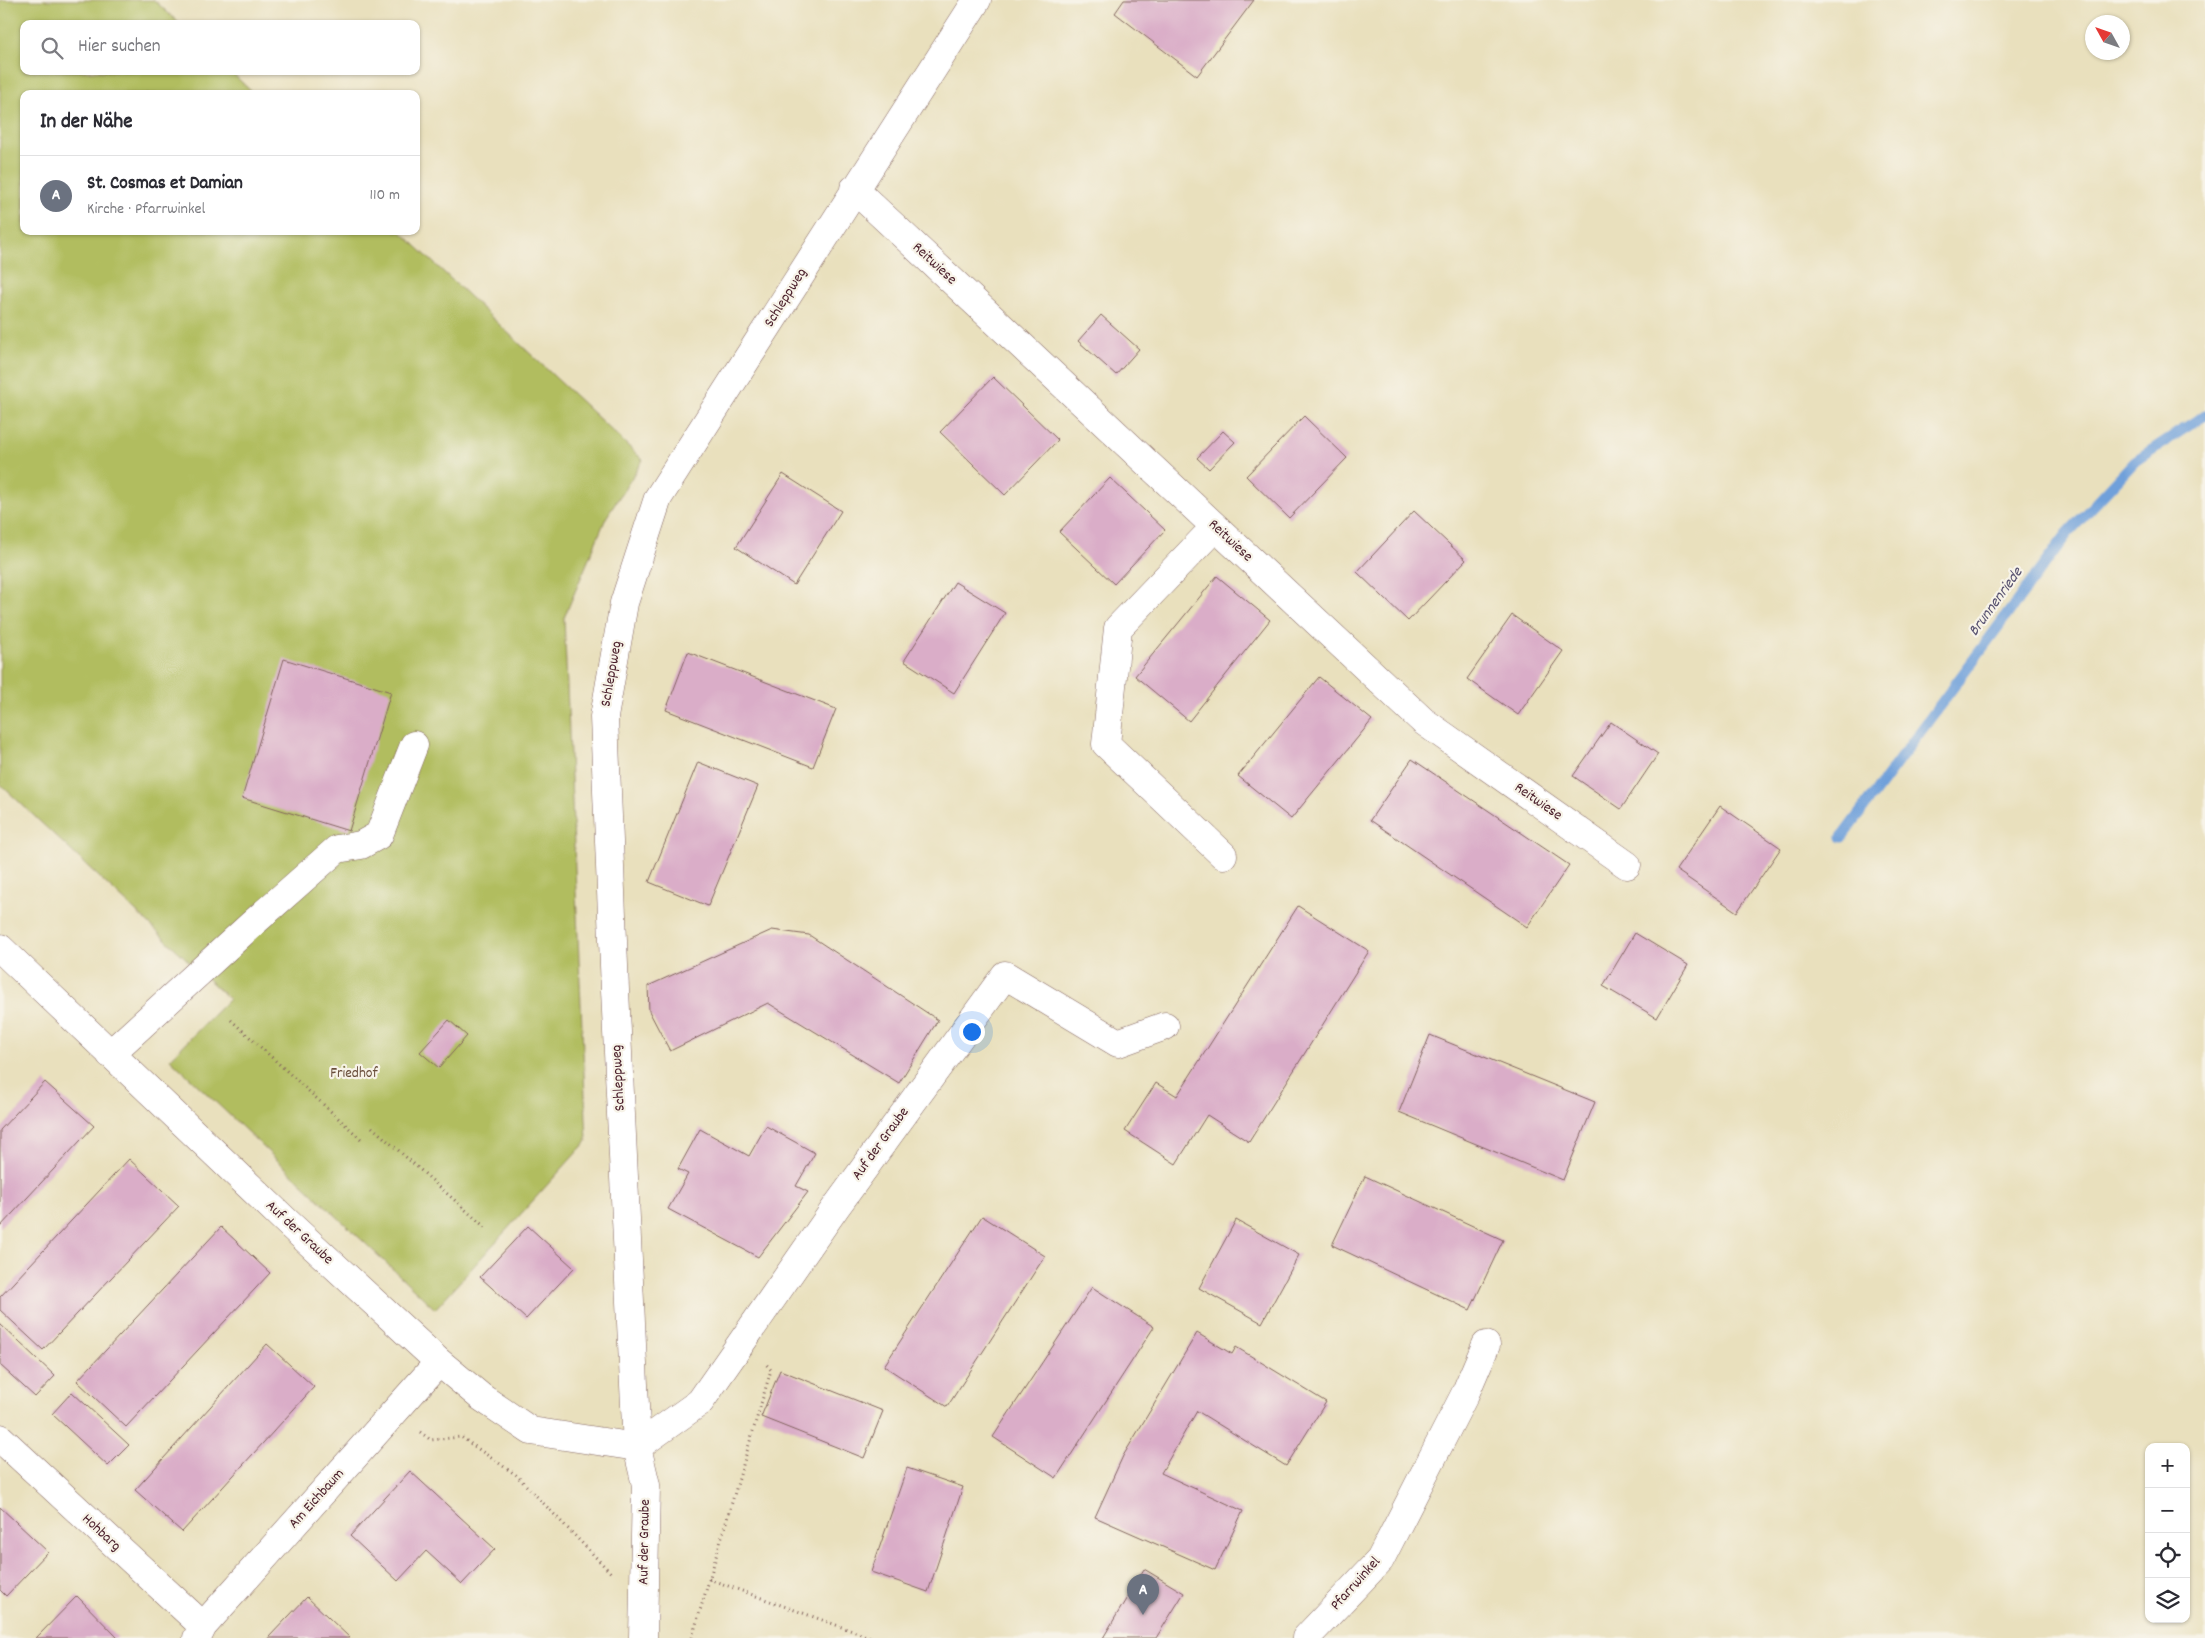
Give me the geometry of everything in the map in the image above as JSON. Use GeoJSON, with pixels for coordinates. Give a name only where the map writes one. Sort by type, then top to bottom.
{"type":"FeatureCollection","features":[{"type":"Feature","properties":{"kind":"street","name":"Schleppweg"},"geometry":{"type":"LineString","coordinates":[[637,1446],[604,717],[624,603],[658,498],[854,189],[977,0]]}},
{"type":"Feature","properties":{"kind":"street","name":"Reitwiese"},"geometry":{"type":"LineString","coordinates":[[854,189],[1422,721],[1628,865]]}},
{"type":"Feature","properties":{"kind":"street"},"geometry":{"type":"LineString","coordinates":[[1214,527],[1118,628],[1106,744],[1223,856]]}},
{"type":"Feature","properties":{"kind":"street"},"geometry":{"type":"LineString","coordinates":[[110,1054],[337,849],[361,845],[378,835],[414,745]]}},
{"type":"Feature","properties":{"kind":"street","name":"Auf der Graube"},"geometry":{"type":"LineString","coordinates":[[0,948],[287,1222],[439,1362],[481,1397],[531,1431],[637,1446],[700,1402],[836,1207],[1005,975],[1118,1043],[1165,1026]]}},
{"type":"Feature","properties":{"kind":"street","name":"Pfarrwinkel"},"geometry":{"type":"LineString","coordinates":[[1306,1638],[1380,1560],[1465,1394],[1486,1346]]}},
{"type":"Feature","properties":{"kind":"street","name":"Am Eichbaum"},"geometry":{"type":"LineString","coordinates":[[200,1632],[439,1362]]}},
{"type":"Feature","properties":{"kind":"street","name":"Hohbarg"},"geometry":{"type":"LineString","coordinates":[[0,1438],[200,1632]]}},
{"type":"Feature","properties":{"kind":"street","name":"Auf der Graube"},"geometry":{"type":"LineString","coordinates":[[637,1446],[646,1485],[644,1638]]}},
{"type":"Feature","properties":{"kind":"path"},"geometry":{"type":"LineString","coordinates":[[231,1020],[361,1139]]}},
{"type":"Feature","properties":{"kind":"path"},"geometry":{"type":"LineString","coordinates":[[372,1127],[487,1230]]}},
{"type":"Feature","properties":{"kind":"path"},"geometry":{"type":"LineString","coordinates":[[692,1638],[771,1370],[745,1340]]}},
{"type":"Feature","properties":{"kind":"path"},"geometry":{"type":"LineString","coordinates":[[392,1414],[431,1440],[461,1437],[516,1475],[644,1607]]}},
{"type":"Feature","properties":{"kind":"path"},"geometry":{"type":"LineString","coordinates":[[710,1579],[872,1638]]}},
{"type":"Feature","properties":{"kind":"green space","name":"Friedhof"},"geometry":{"type":"Polygon","coordinates":[[[0,0],[154,0],[176,20],[20,20],[20,75],[234,75],[250,90],[20,90],[20,235],[404,235],[643,460],[606,518],[564,618],[587,1141],[435,1309],[170,1059],[229,999],[0,784],[0,0]]]}},
{"type":"Feature","properties":{"kind":"building"},"geometry":{"type":"Polygon","coordinates":[[[1124,0],[1254,0],[1197,76],[1115,13],[1124,0]]]}},
{"type":"Feature","properties":{"kind":"building"},"geometry":{"type":"Polygon","coordinates":[[[1101,315],[1139,349],[1116,375],[1078,341],[1101,315]]]}},
{"type":"Feature","properties":{"kind":"building"},"geometry":{"type":"Polygon","coordinates":[[[993,377],[1058,440],[1005,495],[940,432],[993,377]]]}},
{"type":"Feature","properties":{"kind":"building"},"geometry":{"type":"Polygon","coordinates":[[[1304,416],[1347,458],[1289,518],[1246,476],[1304,416]]]}},
{"type":"Feature","properties":{"kind":"building"},"geometry":{"type":"Polygon","coordinates":[[[1223,431],[1235,442],[1209,469],[1197,458],[1223,431]]]}},
{"type":"Feature","properties":{"kind":"building"},"geometry":{"type":"Polygon","coordinates":[[[783,474],[841,511],[794,585],[736,547],[783,474]]]}},
{"type":"Feature","properties":{"kind":"building"},"geometry":{"type":"Polygon","coordinates":[[[1110,478],[1165,530],[1114,584],[1059,532],[1110,478]]]}},
{"type":"Feature","properties":{"kind":"building"},"geometry":{"type":"Polygon","coordinates":[[[1414,511],[1466,560],[1408,621],[1357,572],[1414,511]]]}},
{"type":"Feature","properties":{"kind":"building"},"geometry":{"type":"Polygon","coordinates":[[[1217,576],[1270,620],[1189,721],[1135,676],[1217,576]]]}},
{"type":"Feature","properties":{"kind":"building"},"geometry":{"type":"Polygon","coordinates":[[[955,582],[1005,613],[954,693],[904,661],[955,582]]]}},
{"type":"Feature","properties":{"kind":"building"},"geometry":{"type":"Polygon","coordinates":[[[1512,615],[1563,651],[1518,715],[1467,679],[1512,615]]]}},
{"type":"Feature","properties":{"kind":"building"},"geometry":{"type":"Polygon","coordinates":[[[688,652],[836,709],[813,767],[666,710],[688,652]]]}},
{"type":"Feature","properties":{"kind":"building"},"geometry":{"type":"Polygon","coordinates":[[[284,659],[391,692],[349,831],[242,798],[284,659]]]}},
{"type":"Feature","properties":{"kind":"building"},"geometry":{"type":"Polygon","coordinates":[[[1319,677],[1372,720],[1291,819],[1238,776],[1319,677]]]}},
{"type":"Feature","properties":{"kind":"building"},"geometry":{"type":"Polygon","coordinates":[[[1611,722],[1658,754],[1621,809],[1573,776],[1611,722]]]}},
{"type":"Feature","properties":{"kind":"building"},"geometry":{"type":"Polygon","coordinates":[[[1412,759],[1569,865],[1527,927],[1370,820],[1412,759]]]}},
{"type":"Feature","properties":{"kind":"building"},"geometry":{"type":"Polygon","coordinates":[[[698,762],[758,786],[708,906],[649,882],[698,762]]]}},
{"type":"Feature","properties":{"kind":"building"},"geometry":{"type":"Polygon","coordinates":[[[1720,806],[1781,848],[1737,912],[1676,870],[1720,806]]]}},
{"type":"Feature","properties":{"kind":"building"},"geometry":{"type":"Polygon","coordinates":[[[1298,906],[1369,951],[1249,1142],[1207,1115],[1176,1164],[1125,1131],[1156,1083],[1177,1096],[1298,906]]]}},
{"type":"Feature","properties":{"kind":"building"},"geometry":{"type":"Polygon","coordinates":[[[772,930],[809,935],[938,1020],[899,1083],[768,1003],[670,1051],[649,1011],[648,986],[772,930]]]}},
{"type":"Feature","properties":{"kind":"building"},"geometry":{"type":"Polygon","coordinates":[[[1635,933],[1688,965],[1657,1018],[1603,986],[1635,933]]]}},
{"type":"Feature","properties":{"kind":"building"},"geometry":{"type":"Polygon","coordinates":[[[449,1020],[467,1036],[439,1068],[420,1052],[449,1020]]]}},
{"type":"Feature","properties":{"kind":"building"},"geometry":{"type":"Polygon","coordinates":[[[1430,1035],[1595,1102],[1563,1180],[1399,1112],[1430,1035]]]}},
{"type":"Feature","properties":{"kind":"building"},"geometry":{"type":"Polygon","coordinates":[[[45,1082],[94,1126],[0,1227],[0,1130],[45,1082]]]}},
{"type":"Feature","properties":{"kind":"building"},"geometry":{"type":"Polygon","coordinates":[[[766,1126],[815,1153],[796,1186],[808,1192],[758,1257],[668,1209],[688,1174],[678,1169],[700,1129],[749,1156],[766,1126]]]}},
{"type":"Feature","properties":{"kind":"building"},"geometry":{"type":"Polygon","coordinates":[[[129,1159],[179,1206],[43,1350],[0,1310],[0,1297],[129,1159]]]}},
{"type":"Feature","properties":{"kind":"building"},"geometry":{"type":"Polygon","coordinates":[[[1365,1176],[1503,1240],[1470,1310],[1332,1245],[1365,1176]]]}},
{"type":"Feature","properties":{"kind":"building"},"geometry":{"type":"Polygon","coordinates":[[[982,1216],[1045,1256],[947,1407],[884,1366],[982,1216]]]}},
{"type":"Feature","properties":{"kind":"building"},"geometry":{"type":"Polygon","coordinates":[[[1236,1220],[1299,1255],[1262,1323],[1199,1288],[1236,1220]]]}},
{"type":"Feature","properties":{"kind":"building"},"geometry":{"type":"Polygon","coordinates":[[[528,1226],[574,1268],[526,1319],[480,1277],[528,1226]]]}},
{"type":"Feature","properties":{"kind":"building"},"geometry":{"type":"Polygon","coordinates":[[[221,1227],[270,1273],[126,1427],[77,1381],[221,1227]]]}},
{"type":"Feature","properties":{"kind":"building"},"geometry":{"type":"Polygon","coordinates":[[[1092,1287],[1154,1327],[1056,1478],[993,1437],[1092,1287]]]}},
{"type":"Feature","properties":{"kind":"building"},"geometry":{"type":"Polygon","coordinates":[[[0,1324],[55,1376],[35,1397],[0,1365],[0,1324]]]}},
{"type":"Feature","properties":{"kind":"building"},"geometry":{"type":"Polygon","coordinates":[[[1197,1333],[1232,1354],[1236,1347],[1326,1402],[1286,1466],[1197,1411],[1161,1473],[1243,1511],[1215,1570],[1095,1517],[1123,1456],[1197,1333]]]}},
{"type":"Feature","properties":{"kind":"building"},"geometry":{"type":"Polygon","coordinates":[[[267,1344],[314,1387],[182,1532],[135,1490],[267,1344]]]}},
{"type":"Feature","properties":{"kind":"building"},"geometry":{"type":"Polygon","coordinates":[[[780,1370],[883,1411],[864,1458],[761,1417],[780,1370]]]}},
{"type":"Feature","properties":{"kind":"building"},"geometry":{"type":"Polygon","coordinates":[[[72,1392],[129,1445],[108,1466],[52,1414],[72,1392]]]}},
{"type":"Feature","properties":{"kind":"building"},"geometry":{"type":"Polygon","coordinates":[[[907,1468],[963,1487],[928,1592],[871,1572],[907,1468]]]}},
{"type":"Feature","properties":{"kind":"building"},"geometry":{"type":"Polygon","coordinates":[[[410,1471],[495,1549],[462,1584],[426,1551],[398,1581],[350,1536],[410,1471]]]}},
{"type":"Feature","properties":{"kind":"building"},"geometry":{"type":"Polygon","coordinates":[[[0,1507],[48,1552],[6,1596],[0,1590],[0,1507]]]}},
{"type":"Feature","properties":{"kind":"building"},"geometry":{"type":"Polygon","coordinates":[[[1144,1569],[1184,1593],[1156,1638],[1103,1638],[1144,1569]]]}},
{"type":"Feature","properties":{"kind":"building"},"geometry":{"type":"Polygon","coordinates":[[[77,1596],[118,1638],[36,1638],[77,1596]]]}},
{"type":"Feature","properties":{"kind":"building"},"geometry":{"type":"Polygon","coordinates":[[[307,1597],[350,1638],[268,1638],[307,1597]]]}},
{"type":"Feature","properties":{"kind":"waterway","name":"Brunnenriede"},"geometry":{"type":"LineString","coordinates":[[1842,837],[2067,534],[2135,461],[2205,415]]}},
{"type":"Feature","properties":{"kind":"place","name":"St. Cosmas et Damian"},"geometry":{"type":"Point","coordinates":[1143,1615]}}]}
